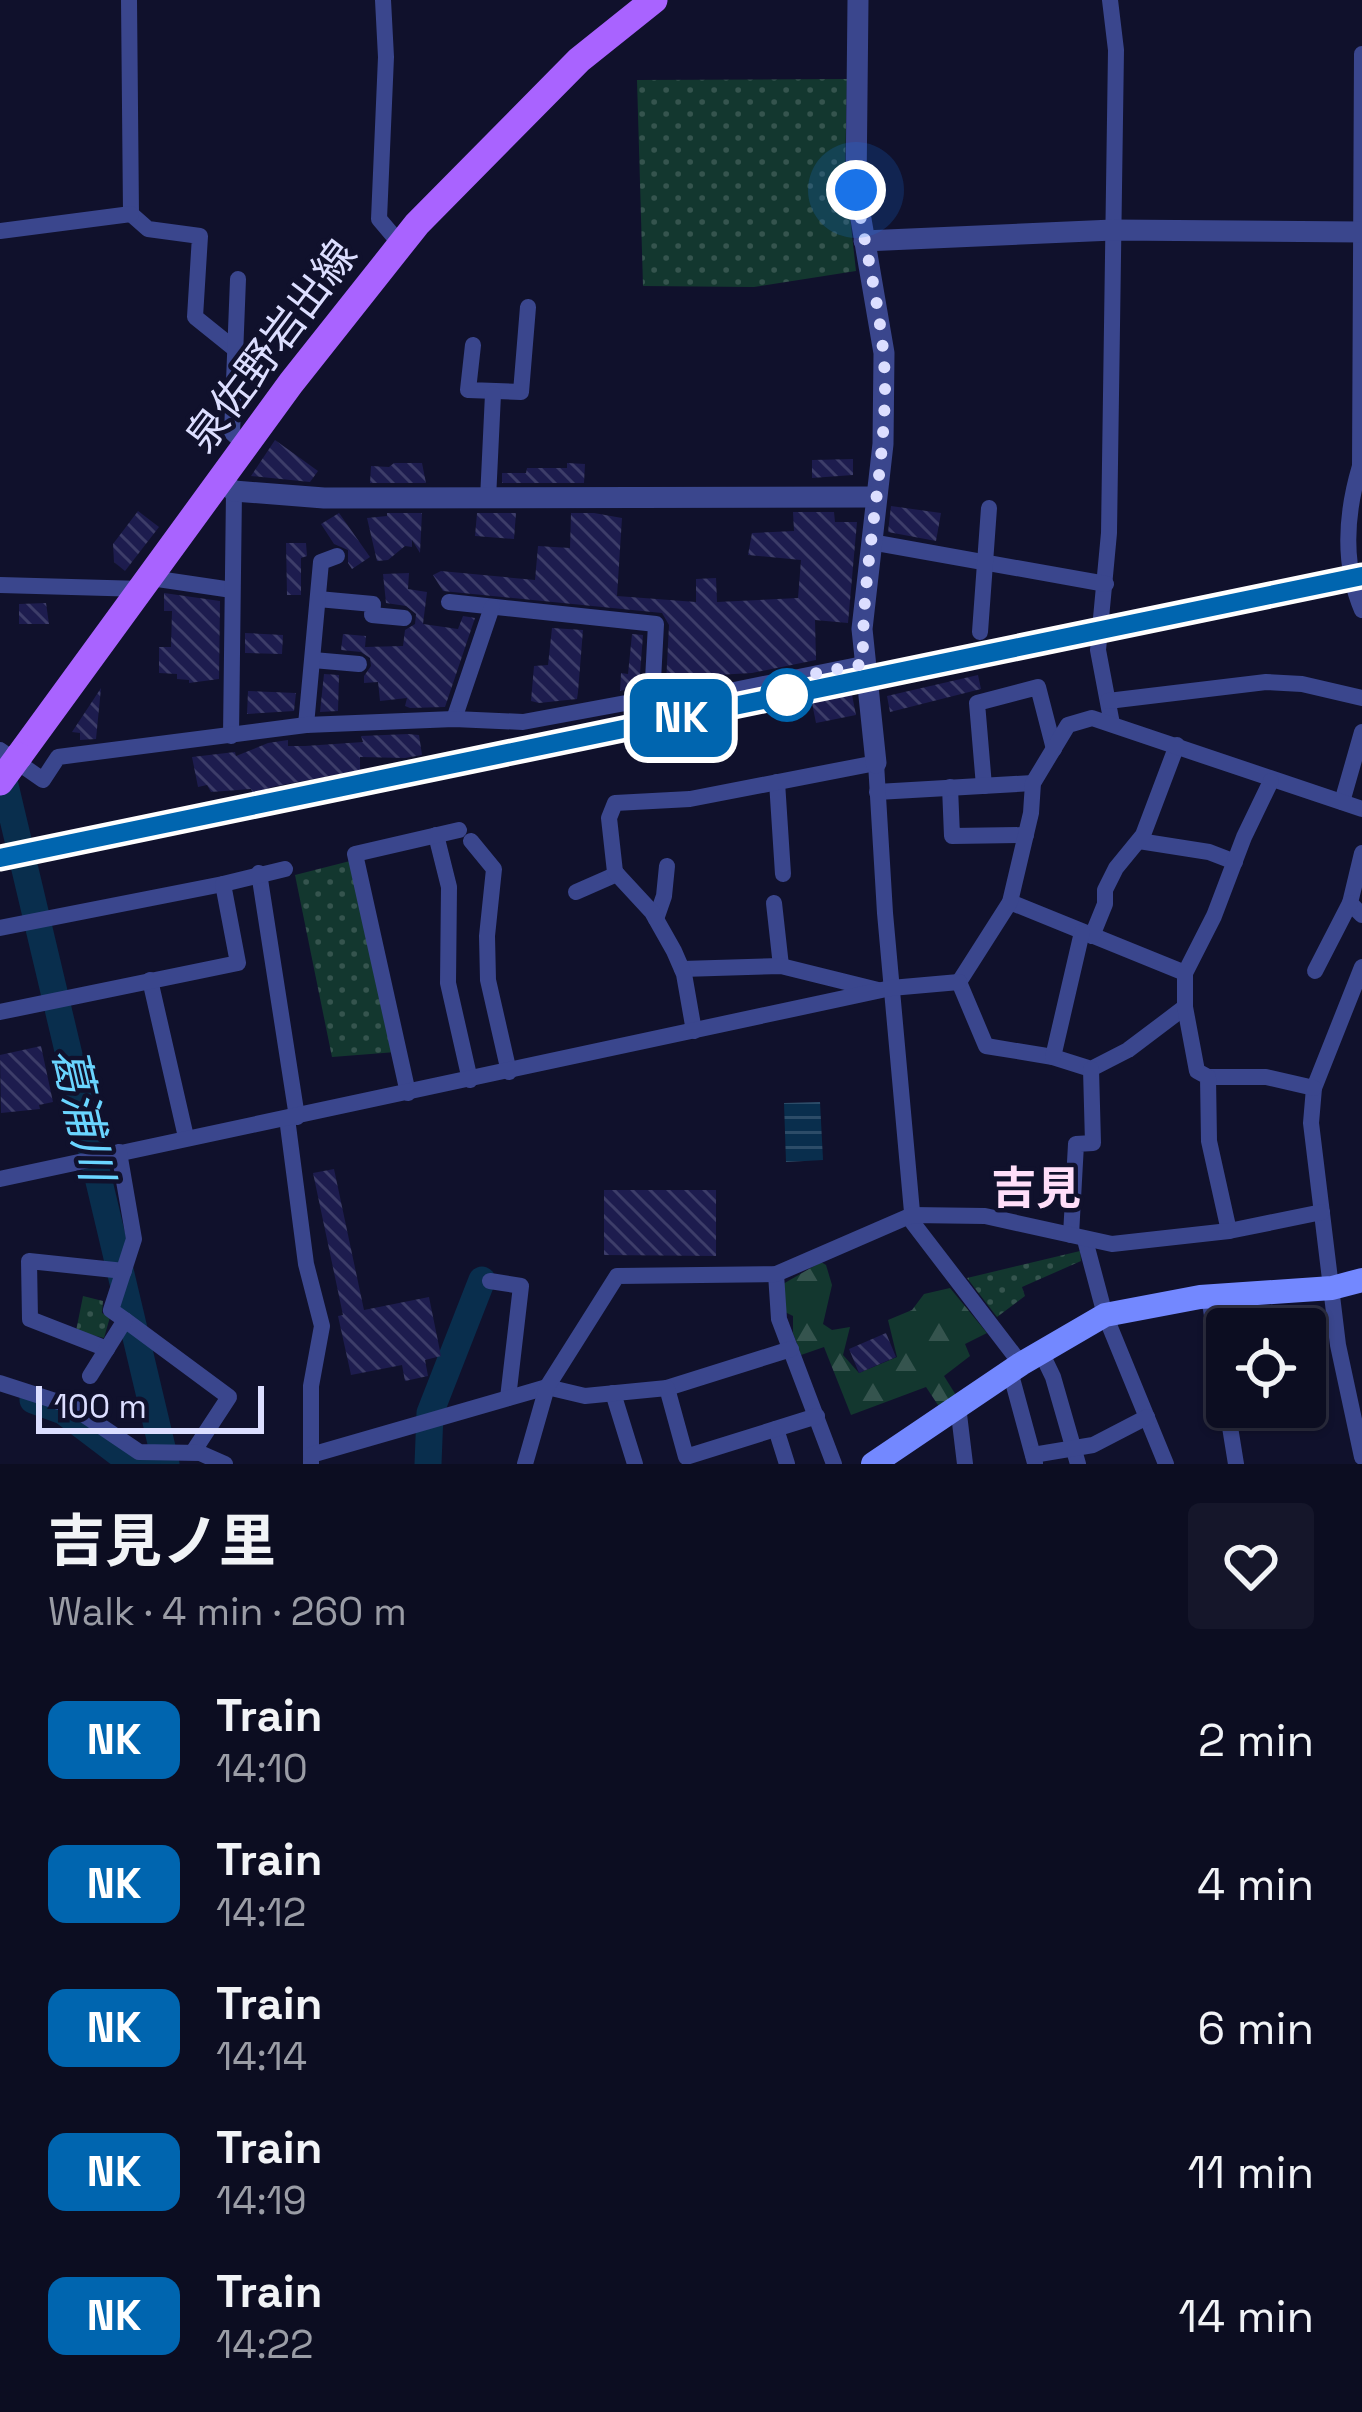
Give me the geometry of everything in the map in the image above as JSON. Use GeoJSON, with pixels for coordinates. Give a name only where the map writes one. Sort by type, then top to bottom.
{"type":"FeatureCollection","features":[{"type":"Feature","properties":{"kind":"main road","name":"泉佐野岩出線"},"geometry":{"type":"LineString","coordinates":[[0,782],[9,753],[227,486],[246,446],[400,245],[622,11],[654,0]]}},
{"type":"Feature","properties":{"kind":"main road"},"geometry":{"type":"LineString","coordinates":[[873,1464],[1024,1362],[1106,1315],[1209,1297],[1332,1288],[1362,1280]]}},
{"type":"Feature","properties":{"kind":"street"},"geometry":{"type":"LineString","coordinates":[[130,0],[131,214],[148,229],[200,236],[195,317],[236,350]]}},
{"type":"Feature","properties":{"kind":"street"},"geometry":{"type":"LineString","coordinates":[[383,0],[386,57],[380,219],[400,245]]}},
{"type":"Feature","properties":{"kind":"street"},"geometry":{"type":"LineString","coordinates":[[858,0],[856,190],[884,353],[883,444],[862,628],[863,664],[876,763],[885,989],[913,1223],[1024,1362],[1053,1377],[1076,1456]]}},
{"type":"Feature","properties":{"kind":"street"},"geometry":{"type":"LineString","coordinates":[[1110,0],[1116,50],[1106,584],[1097,650],[1112,724]]}},
{"type":"Feature","properties":{"kind":"street"},"geometry":{"type":"LineString","coordinates":[[1362,54],[1360,466],[1347,510],[1351,585],[1362,610]]}},
{"type":"Feature","properties":{"kind":"street"},"geometry":{"type":"LineString","coordinates":[[0,231],[131,214]]}},
{"type":"Feature","properties":{"kind":"street"},"geometry":{"type":"LineString","coordinates":[[864,241],[1112,230],[1361,231]]}},
{"type":"Feature","properties":{"kind":"street"},"geometry":{"type":"LineString","coordinates":[[238,279],[232,433],[246,446]]}},
{"type":"Feature","properties":{"kind":"street"},"geometry":{"type":"LineString","coordinates":[[473,345],[468,390],[521,392],[528,307]]}},
{"type":"Feature","properties":{"kind":"street"},"geometry":{"type":"LineString","coordinates":[[488,499],[493,394]]}},
{"type":"Feature","properties":{"kind":"street"},"geometry":{"type":"LineString","coordinates":[[231,736],[227,486],[324,498],[876,497]]}},
{"type":"Feature","properties":{"kind":"street"},"geometry":{"type":"LineString","coordinates":[[980,632],[989,508]]}},
{"type":"Feature","properties":{"kind":"street"},"geometry":{"type":"LineString","coordinates":[[871,542],[1106,584]]}},
{"type":"Feature","properties":{"kind":"street"},"geometry":{"type":"LineString","coordinates":[[306,725],[322,562],[337,556]]}},
{"type":"Feature","properties":{"kind":"street"},"geometry":{"type":"LineString","coordinates":[[0,585],[147,584],[232,590]]}},
{"type":"Feature","properties":{"kind":"street"},"geometry":{"type":"LineString","coordinates":[[318,599],[373,604],[372,615],[404,618]]}},
{"type":"Feature","properties":{"kind":"street"},"geometry":{"type":"LineString","coordinates":[[449,602],[656,624],[652,699]]}},
{"type":"Feature","properties":{"kind":"street"},"geometry":{"type":"LineString","coordinates":[[454,719],[492,607]]}},
{"type":"Feature","properties":{"kind":"street"},"geometry":{"type":"LineString","coordinates":[[313,660],[359,664]]}},
{"type":"Feature","properties":{"kind":"street"},"geometry":{"type":"LineString","coordinates":[[9,753],[43,780],[58,757],[306,725],[454,719],[523,722],[712,688],[730,691],[863,664]]}},
{"type":"Feature","properties":{"kind":"street"},"geometry":{"type":"LineString","coordinates":[[1108,701],[1266,682],[1302,684],[1362,698]]}},
{"type":"Feature","properties":{"kind":"street"},"geometry":{"type":"LineString","coordinates":[[984,786],[977,703],[1038,687],[1054,749]]}},
{"type":"Feature","properties":{"kind":"street"},"geometry":{"type":"LineString","coordinates":[[959,982],[1010,902],[1033,783],[1068,725],[1092,718],[1362,809]]}},
{"type":"Feature","properties":{"kind":"street"},"geometry":{"type":"LineString","coordinates":[[1342,802],[1362,732]]}},
{"type":"Feature","properties":{"kind":"street"},"geometry":{"type":"LineString","coordinates":[[1053,1057],[1087,934],[1110,879],[1138,841],[1178,746]]}},
{"type":"Feature","properties":{"kind":"street"},"geometry":{"type":"LineString","coordinates":[[694,1031],[682,969],[656,919],[617,874],[609,818],[615,803],[690,799],[876,763]]}},
{"type":"Feature","properties":{"kind":"street"},"geometry":{"type":"LineString","coordinates":[[1271,781],[1185,973],[1185,1007],[1197,1070],[1208,1077],[1266,1077],[1314,1088]]}},
{"type":"Feature","properties":{"kind":"street"},"geometry":{"type":"LineString","coordinates":[[777,782],[783,874]]}},
{"type":"Feature","properties":{"kind":"street"},"geometry":{"type":"LineString","coordinates":[[877,792],[1033,783]]}},
{"type":"Feature","properties":{"kind":"street"},"geometry":{"type":"LineString","coordinates":[[950,788],[952,836],[1026,835]]}},
{"type":"Feature","properties":{"kind":"street"},"geometry":{"type":"LineString","coordinates":[[436,835],[449,887],[448,983],[470,1080]]}},
{"type":"Feature","properties":{"kind":"street"},"geometry":{"type":"LineString","coordinates":[[409,1094],[355,854],[436,835],[465,835],[494,869],[488,980],[509,1072]]}},
{"type":"Feature","properties":{"kind":"street"},"geometry":{"type":"LineString","coordinates":[[1138,841],[1235,862]]}},
{"type":"Feature","properties":{"kind":"street"},"geometry":{"type":"LineString","coordinates":[[1315,971],[1356,909],[1362,853]]}},
{"type":"Feature","properties":{"kind":"street"},"geometry":{"type":"LineString","coordinates":[[656,919],[667,866]]}},
{"type":"Feature","properties":{"kind":"street"},"geometry":{"type":"LineString","coordinates":[[0,928],[285,869]]}},
{"type":"Feature","properties":{"kind":"street"},"geometry":{"type":"LineString","coordinates":[[259,873],[306,1264],[322,1326],[311,1386],[311,1460],[547,1387],[585,1396],[667,1388],[791,1349]]}},
{"type":"Feature","properties":{"kind":"street"},"geometry":{"type":"LineString","coordinates":[[576,892],[617,874]]}},
{"type":"Feature","properties":{"kind":"street"},"geometry":{"type":"LineString","coordinates":[[0,1012],[238,963],[223,884]]}},
{"type":"Feature","properties":{"kind":"street"},"geometry":{"type":"LineString","coordinates":[[1010,902],[1185,973]]}},
{"type":"Feature","properties":{"kind":"street"},"geometry":{"type":"LineString","coordinates":[[773,903],[781,966]]}},
{"type":"Feature","properties":{"kind":"street"},"geometry":{"type":"LineString","coordinates":[[682,969],[781,966],[885,989]]}},
{"type":"Feature","properties":{"kind":"street"},"geometry":{"type":"LineString","coordinates":[[1362,967],[1357,997],[1314,1088],[1311,1123],[1338,1345],[1359,1421],[1362,1457]]}},
{"type":"Feature","properties":{"kind":"street"},"geometry":{"type":"LineString","coordinates":[[150,980],[186,1137]]}},
{"type":"Feature","properties":{"kind":"street"},"geometry":{"type":"LineString","coordinates":[[0,1179],[885,989],[959,982]]}},
{"type":"Feature","properties":{"kind":"street"},"geometry":{"type":"LineString","coordinates":[[959,982],[986,1046],[1053,1057],[1091,1070],[1128,1050],[1185,1007]]}},
{"type":"Feature","properties":{"kind":"street"},"geometry":{"type":"LineString","coordinates":[[1091,1070],[1093,1143],[1076,1144],[1078,1237],[1166,1464]]}},
{"type":"Feature","properties":{"kind":"street"},"geometry":{"type":"LineString","coordinates":[[1208,1077],[1209,1141],[1228,1231]]}},
{"type":"Feature","properties":{"kind":"street"},"geometry":{"type":"LineString","coordinates":[[119,1152],[134,1239],[111,1310],[229,1397],[193,1452]]}},
{"type":"Feature","properties":{"kind":"street"},"geometry":{"type":"LineString","coordinates":[[525,1464],[547,1387],[617,1276],[776,1274],[912,1215],[985,1216],[1112,1244],[1228,1231],[1322,1212]]}},
{"type":"Feature","properties":{"kind":"street"},"geometry":{"type":"LineString","coordinates":[[107,1349],[30,1319],[29,1261],[124,1271]]}},
{"type":"Feature","properties":{"kind":"street"},"geometry":{"type":"LineString","coordinates":[[776,1274],[778,1319],[834,1464]]}},
{"type":"Feature","properties":{"kind":"street"},"geometry":{"type":"LineString","coordinates":[[490,1281],[520,1286],[508,1398]]}},
{"type":"Feature","properties":{"kind":"street"},"geometry":{"type":"LineString","coordinates":[[1209,1297],[1235,1464]]}},
{"type":"Feature","properties":{"kind":"street"},"geometry":{"type":"LineString","coordinates":[[90,1376],[125,1320]]}},
{"type":"Feature","properties":{"kind":"street"},"geometry":{"type":"LineString","coordinates":[[1024,1362],[1034,1460],[1076,1456],[1147,1418]]}},
{"type":"Feature","properties":{"kind":"street"},"geometry":{"type":"LineString","coordinates":[[0,1382],[71,1406],[139,1452],[193,1452],[225,1464]]}},
{"type":"Feature","properties":{"kind":"street"},"geometry":{"type":"LineString","coordinates":[[667,1388],[686,1457]]}},
{"type":"Feature","properties":{"kind":"street"},"geometry":{"type":"LineString","coordinates":[[613,1393],[635,1464]]}},
{"type":"Feature","properties":{"kind":"street"},"geometry":{"type":"LineString","coordinates":[[958,1406],[965,1464]]}},
{"type":"Feature","properties":{"kind":"street"},"geometry":{"type":"LineString","coordinates":[[664,1464],[817,1416]]}},
{"type":"Feature","properties":{"kind":"street"},"geometry":{"type":"LineString","coordinates":[[776,1429],[787,1464]]}},
{"type":"Feature","properties":{"kind":"street"},"geometry":{"type":"LineString","coordinates":[[730,1444],[737,1464]]}},
{"type":"Feature","properties":{"kind":"green space"},"geometry":{"type":"Polygon","coordinates":[[[847,79],[845,171],[856,271],[754,287],[643,286],[637,80],[847,79]]]}},
{"type":"Feature","properties":{"kind":"green space"},"geometry":{"type":"Polygon","coordinates":[[[354,860],[396,1052],[332,1057],[295,875],[354,860]]]}},
{"type":"Feature","properties":{"kind":"green space"},"geometry":{"type":"Polygon","coordinates":[[[1080,1251],[1081,1261],[1022,1287],[1025,1296],[997,1317],[967,1278],[1080,1251]]]}},
{"type":"Feature","properties":{"kind":"green space"},"geometry":{"type":"Polygon","coordinates":[[[821,1262],[832,1285],[823,1324],[832,1330],[850,1327],[843,1355],[859,1373],[897,1357],[888,1320],[912,1310],[924,1294],[950,1288],[987,1333],[965,1344],[970,1356],[944,1376],[959,1400],[942,1411],[926,1387],[851,1415],[824,1347],[801,1355],[793,1316],[785,1312],[783,1284],[821,1262]]]}},
{"type":"Feature","properties":{"kind":"green space"},"geometry":{"type":"Polygon","coordinates":[[[83,1296],[103,1301],[102,1313],[110,1317],[104,1338],[76,1331],[83,1296]]]}},
{"type":"Feature","properties":{"kind":"water"},"geometry":{"type":"Polygon","coordinates":[[[820,1102],[823,1160],[786,1162],[784,1103],[820,1102]]]}},
{"type":"Feature","properties":{"kind":"building"},"geometry":{"type":"Polygon","coordinates":[[[275,440],[318,471],[310,482],[251,476],[275,440]]]}},
{"type":"Feature","properties":{"kind":"building"},"geometry":{"type":"Polygon","coordinates":[[[853,459],[853,475],[812,478],[812,460],[853,459]]]}},
{"type":"Feature","properties":{"kind":"building"},"geometry":{"type":"Polygon","coordinates":[[[422,463],[426,483],[370,483],[371,466],[422,463]]]}},
{"type":"Feature","properties":{"kind":"building"},"geometry":{"type":"Polygon","coordinates":[[[567,463],[585,464],[584,483],[502,483],[502,473],[567,468],[567,463]]]}},
{"type":"Feature","properties":{"kind":"building"},"geometry":{"type":"Polygon","coordinates":[[[891,506],[941,513],[936,541],[888,532],[891,506]]]}},
{"type":"Feature","properties":{"kind":"building"},"geometry":{"type":"Polygon","coordinates":[[[138,511],[159,527],[125,571],[114,562],[113,544],[138,511]]]}},
{"type":"Feature","properties":{"kind":"building"},"geometry":{"type":"Polygon","coordinates":[[[793,512],[834,512],[835,522],[857,522],[848,623],[815,620],[816,660],[752,673],[681,677],[666,683],[669,625],[662,613],[443,591],[433,575],[441,571],[535,580],[538,546],[570,548],[571,513],[594,513],[622,518],[617,596],[696,602],[696,579],[716,578],[717,602],[798,598],[801,560],[748,555],[752,533],[794,531],[793,512]]]}},
{"type":"Feature","properties":{"kind":"building"},"geometry":{"type":"Polygon","coordinates":[[[339,513],[370,557],[352,569],[348,550],[334,544],[321,524],[339,513]]]}},
{"type":"Feature","properties":{"kind":"building"},"geometry":{"type":"Polygon","coordinates":[[[422,513],[420,553],[412,540],[412,547],[377,561],[367,518],[422,513]]]}},
{"type":"Feature","properties":{"kind":"building"},"geometry":{"type":"Polygon","coordinates":[[[477,513],[516,513],[514,539],[475,536],[477,513]]]}},
{"type":"Feature","properties":{"kind":"building"},"geometry":{"type":"Polygon","coordinates":[[[286,543],[306,543],[301,595],[287,595],[286,543]]]}},
{"type":"Feature","properties":{"kind":"building"},"geometry":{"type":"Polygon","coordinates":[[[409,573],[408,589],[427,592],[423,624],[458,629],[463,616],[475,618],[445,707],[410,708],[405,706],[407,698],[380,701],[378,682],[364,683],[370,658],[341,650],[343,634],[366,636],[365,647],[403,646],[405,630],[415,624],[416,614],[406,606],[386,603],[383,574],[409,573]]]}},
{"type":"Feature","properties":{"kind":"building"},"geometry":{"type":"Polygon","coordinates":[[[164,593],[220,601],[219,679],[189,683],[177,679],[177,674],[159,673],[159,647],[171,647],[172,611],[164,611],[164,593]]]}},
{"type":"Feature","properties":{"kind":"building"},"geometry":{"type":"Polygon","coordinates":[[[46,603],[49,624],[19,624],[19,604],[46,603]]]}},
{"type":"Feature","properties":{"kind":"building"},"geometry":{"type":"Polygon","coordinates":[[[552,628],[583,630],[577,699],[539,703],[531,701],[534,666],[548,665],[552,628]]]}},
{"type":"Feature","properties":{"kind":"building"},"geometry":{"type":"Polygon","coordinates":[[[245,633],[283,635],[282,654],[245,653],[245,633]]]}},
{"type":"Feature","properties":{"kind":"building"},"geometry":{"type":"Polygon","coordinates":[[[632,634],[643,635],[639,687],[620,691],[621,673],[628,674],[632,634]]]}},
{"type":"Feature","properties":{"kind":"building"},"geometry":{"type":"Polygon","coordinates":[[[324,674],[339,675],[338,711],[320,712],[324,674]]]}},
{"type":"Feature","properties":{"kind":"building"},"geometry":{"type":"Polygon","coordinates":[[[978,675],[981,689],[890,712],[887,696],[978,675]]]}},
{"type":"Feature","properties":{"kind":"building"},"geometry":{"type":"Polygon","coordinates":[[[101,688],[96,739],[80,740],[80,733],[72,732],[101,688]]]}},
{"type":"Feature","properties":{"kind":"building"},"geometry":{"type":"Polygon","coordinates":[[[248,691],[296,693],[294,711],[247,714],[248,691]]]}},
{"type":"Feature","properties":{"kind":"building"},"geometry":{"type":"Polygon","coordinates":[[[852,695],[856,715],[816,723],[812,703],[852,695]]]}},
{"type":"Feature","properties":{"kind":"building"},"geometry":{"type":"Polygon","coordinates":[[[419,735],[422,755],[360,757],[360,770],[253,794],[251,789],[211,792],[207,785],[198,787],[192,757],[235,752],[236,756],[288,740],[288,746],[305,746],[419,735]]]}},
{"type":"Feature","properties":{"kind":"building"},"geometry":{"type":"Polygon","coordinates":[[[41,1046],[53,1102],[39,1105],[40,1109],[1,1113],[0,1055],[41,1046]]]}},
{"type":"Feature","properties":{"kind":"building"},"geometry":{"type":"Polygon","coordinates":[[[334,1169],[364,1310],[429,1297],[441,1356],[425,1360],[428,1376],[405,1381],[402,1365],[351,1375],[313,1173],[334,1169]]]}},
{"type":"Feature","properties":{"kind":"building"},"geometry":{"type":"Polygon","coordinates":[[[604,1190],[716,1190],[716,1256],[604,1255],[604,1190]]]}},
{"type":"Feature","properties":{"kind":"building"},"geometry":{"type":"Polygon","coordinates":[[[886,1333],[896,1357],[859,1373],[849,1349],[886,1333]]]}},
{"type":"Feature","properties":{"kind":"waterway","name":"葛浦川"},"geometry":{"type":"LineString","coordinates":[[0,764],[166,1464]]}},
{"type":"Feature","properties":{"kind":"waterway"},"geometry":{"type":"LineString","coordinates":[[428,1464],[430,1413],[482,1280]]}},
{"type":"Feature","properties":{"kind":"waterway"},"geometry":{"type":"LineString","coordinates":[[33,1400],[63,1411],[117,1452],[147,1464]]}},
{"type":"Feature","properties":{"kind":"railway"},"geometry":{"type":"LineString","coordinates":[[0,858],[1362,576]]}},
{"type":"Feature","properties":{"kind":"train","name":"NK"},"geometry":{"type":"LineString","coordinates":[[0,858],[1362,576]]}},
{"type":"Feature","properties":{"kind":"district","name":"吉見"},"geometry":{"type":"Point","coordinates":[1036,1188]}},
{"type":"Feature","properties":{"kind":"route"},"geometry":{"type":"LineString","coordinates":[[787,695],[772,682],[863,664],[862,628],[885,394],[884,353],[856,190]]}}]}
